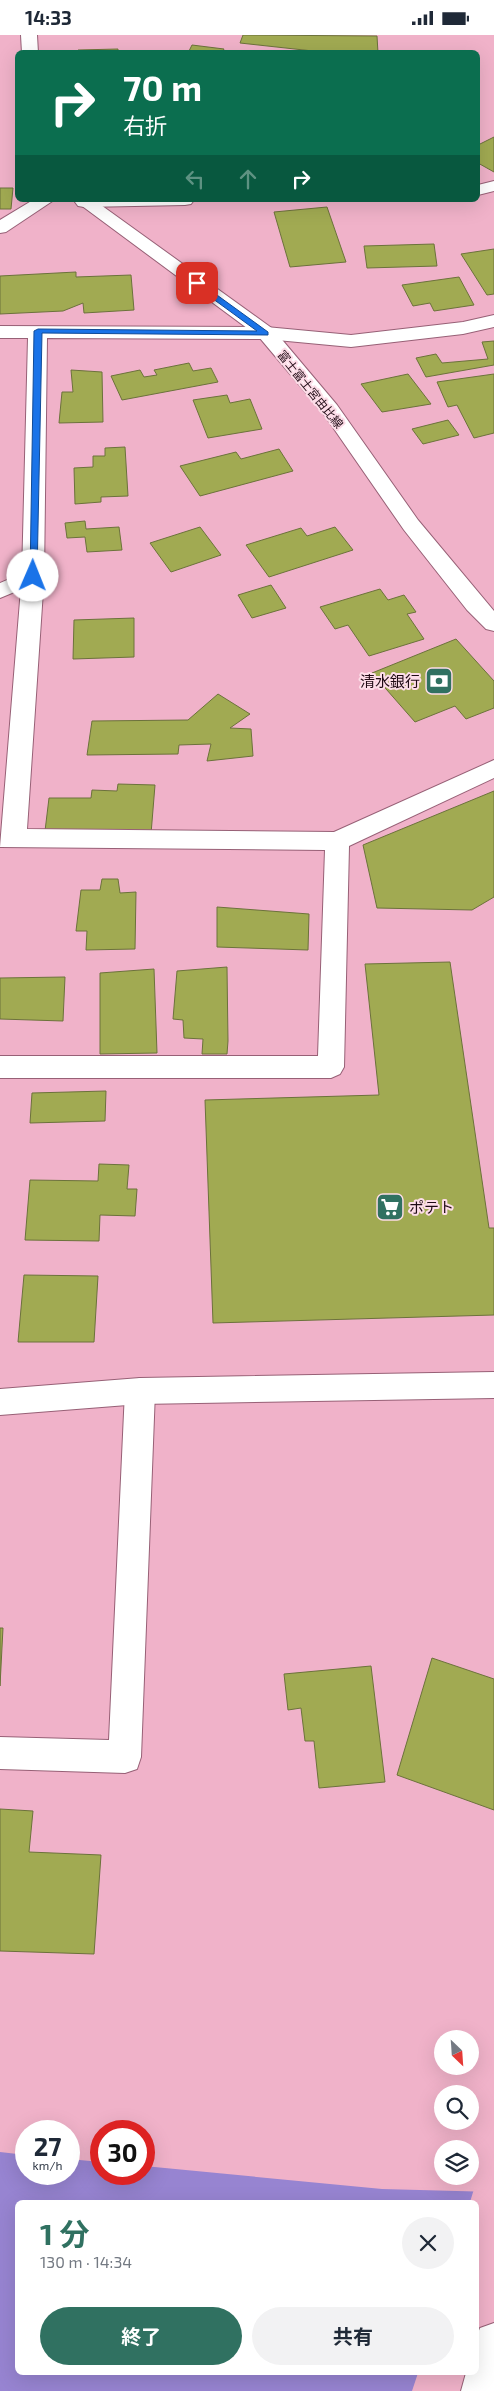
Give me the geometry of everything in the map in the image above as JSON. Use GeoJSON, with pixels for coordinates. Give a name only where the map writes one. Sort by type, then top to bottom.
{"type":"FeatureCollection","features":[{"type":"Feature","properties":{"kind":"street"},"geometry":{"type":"LineString","coordinates":[[29,35],[30,50]]}},
{"type":"Feature","properties":{"kind":"street"},"geometry":{"type":"LineString","coordinates":[[480,190],[494,186]]}},
{"type":"Feature","properties":{"kind":"street"},"geometry":{"type":"LineString","coordinates":[[0,228],[43,202]]}},
{"type":"Feature","properties":{"kind":"street","name":"富士富士宮由比線"},"geometry":{"type":"LineString","coordinates":[[84,202],[266,333],[330,409],[411,525],[475,605],[494,624]]}},
{"type":"Feature","properties":{"kind":"street"},"geometry":{"type":"LineString","coordinates":[[0,332],[266,333],[351,341],[463,328],[494,321]]}},
{"type":"Feature","properties":{"kind":"street"},"geometry":{"type":"LineString","coordinates":[[38,331],[33,576],[7,838],[337,841],[494,768]]}},
{"type":"Feature","properties":{"kind":"street"},"geometry":{"type":"LineString","coordinates":[[0,591],[33,576]]}},
{"type":"Feature","properties":{"kind":"street"},"geometry":{"type":"LineString","coordinates":[[0,1067],[332,1067],[337,841]]}},
{"type":"Feature","properties":{"kind":"street"},"geometry":{"type":"LineString","coordinates":[[0,1402],[140,1391],[494,1385]]}},
{"type":"Feature","properties":{"kind":"street"},"geometry":{"type":"LineString","coordinates":[[0,1753],[125,1757],[140,1391]]}},
{"type":"Feature","properties":{"kind":"street"},"geometry":{"type":"LineString","coordinates":[[480,2391],[494,2342]]}},
{"type":"Feature","properties":{"kind":"shaded area"},"geometry":{"type":"Polygon","coordinates":[[[0,2152],[15,2154],[15,2185],[80,2185],[80,2160],[90,2161],[90,2185],[155,2185],[155,2167],[382,2189],[494,2192],[494,2391],[0,2391],[0,2152]]]}},
{"type":"Feature","properties":{"kind":"pier"},"geometry":{"type":"Polygon","coordinates":[[[474,2189],[494,2190],[494,2391],[412,2391],[417,2375],[479,2375],[479,2200],[471,2200],[474,2189]]]}},
{"type":"Feature","properties":{"kind":"building"},"geometry":{"type":"Polygon","coordinates":[[[243,35],[377,36],[378,50],[304,50],[240,43],[243,35]]]}},
{"type":"Feature","properties":{"kind":"building"},"geometry":{"type":"Polygon","coordinates":[[[192,45],[224,49],[224,50],[190,50],[192,45]]]}},
{"type":"Feature","properties":{"kind":"building"},"geometry":{"type":"Polygon","coordinates":[[[118,49],[118,50],[78,50],[118,49]]]}},
{"type":"Feature","properties":{"kind":"building"},"geometry":{"type":"Polygon","coordinates":[[[494,137],[494,172],[480,164],[480,144],[494,137]]]}},
{"type":"Feature","properties":{"kind":"building"},"geometry":{"type":"Polygon","coordinates":[[[0,188],[13,188],[11,209],[0,209],[0,188]]]}},
{"type":"Feature","properties":{"kind":"building"},"geometry":{"type":"Polygon","coordinates":[[[327,207],[346,262],[290,267],[274,212],[327,207]]]}},
{"type":"Feature","properties":{"kind":"building"},"geometry":{"type":"Polygon","coordinates":[[[434,244],[437,266],[367,268],[364,246],[434,244]]]}},
{"type":"Feature","properties":{"kind":"building"},"geometry":{"type":"Polygon","coordinates":[[[494,249],[494,294],[487,295],[461,254],[494,249]]]}},
{"type":"Feature","properties":{"kind":"building"},"geometry":{"type":"Polygon","coordinates":[[[76,272],[76,277],[131,275],[134,310],[84,313],[83,303],[63,311],[0,314],[0,276],[76,272]]]}},
{"type":"Feature","properties":{"kind":"building"},"geometry":{"type":"Polygon","coordinates":[[[459,277],[474,305],[434,311],[430,303],[413,306],[402,285],[459,277]]]}},
{"type":"Feature","properties":{"kind":"building"},"geometry":{"type":"Polygon","coordinates":[[[494,341],[494,365],[426,377],[416,358],[436,354],[442,363],[488,359],[482,342],[494,341]]]}},
{"type":"Feature","properties":{"kind":"building"},"geometry":{"type":"Polygon","coordinates":[[[189,363],[193,371],[211,368],[218,382],[122,400],[111,376],[140,370],[144,377],[157,375],[154,370],[189,363]]]}},
{"type":"Feature","properties":{"kind":"building"},"geometry":{"type":"Polygon","coordinates":[[[71,370],[102,372],[103,422],[59,423],[62,392],[73,392],[71,370]]]}},
{"type":"Feature","properties":{"kind":"building"},"geometry":{"type":"Polygon","coordinates":[[[408,374],[431,404],[382,412],[361,384],[408,374]]]}},
{"type":"Feature","properties":{"kind":"building"},"geometry":{"type":"Polygon","coordinates":[[[494,374],[494,433],[474,438],[457,405],[448,407],[437,382],[494,374]]]}},
{"type":"Feature","properties":{"kind":"building"},"geometry":{"type":"Polygon","coordinates":[[[227,395],[230,403],[250,399],[262,429],[208,438],[193,400],[227,395]]]}},
{"type":"Feature","properties":{"kind":"building"},"geometry":{"type":"Polygon","coordinates":[[[448,420],[459,435],[423,444],[412,429],[448,420]]]}},
{"type":"Feature","properties":{"kind":"building"},"geometry":{"type":"Polygon","coordinates":[[[125,447],[128,496],[101,497],[101,502],[75,504],[74,468],[93,467],[93,456],[105,456],[105,448],[125,447]]]}},
{"type":"Feature","properties":{"kind":"building"},"geometry":{"type":"Polygon","coordinates":[[[279,449],[293,471],[200,496],[180,466],[236,452],[241,459],[279,449]]]}},
{"type":"Feature","properties":{"kind":"building"},"geometry":{"type":"Polygon","coordinates":[[[85,521],[86,529],[119,527],[122,550],[87,552],[85,537],[67,538],[65,523],[85,521]]]}},
{"type":"Feature","properties":{"kind":"building"},"geometry":{"type":"Polygon","coordinates":[[[200,527],[221,555],[171,572],[150,543],[200,527]]]}},
{"type":"Feature","properties":{"kind":"building"},"geometry":{"type":"Polygon","coordinates":[[[335,527],[353,550],[269,577],[246,545],[301,528],[307,536],[335,527]]]}},
{"type":"Feature","properties":{"kind":"building"},"geometry":{"type":"Polygon","coordinates":[[[271,585],[286,608],[252,618],[238,595],[271,585]]]}},
{"type":"Feature","properties":{"kind":"building"},"geometry":{"type":"Polygon","coordinates":[[[380,589],[388,600],[404,595],[416,612],[407,614],[424,639],[369,656],[348,625],[335,629],[320,607],[380,589]]]}},
{"type":"Feature","properties":{"kind":"building"},"geometry":{"type":"Polygon","coordinates":[[[134,618],[134,657],[73,659],[74,620],[134,618]]]}},
{"type":"Feature","properties":{"kind":"building"},"geometry":{"type":"Polygon","coordinates":[[[456,639],[494,681],[494,708],[466,719],[455,706],[415,722],[372,673],[456,639]]]}},
{"type":"Feature","properties":{"kind":"building"},"geometry":{"type":"Polygon","coordinates":[[[218,694],[250,714],[230,728],[251,729],[253,756],[207,761],[211,744],[179,745],[178,754],[87,755],[92,721],[188,720],[218,694]]]}},
{"type":"Feature","properties":{"kind":"building"},"geometry":{"type":"Polygon","coordinates":[[[118,784],[155,785],[151,834],[45,831],[49,798],[91,798],[92,790],[117,791],[118,784]]]}},
{"type":"Feature","properties":{"kind":"building"},"geometry":{"type":"Polygon","coordinates":[[[494,791],[494,897],[472,910],[377,908],[363,845],[494,791]]]}},
{"type":"Feature","properties":{"kind":"building"},"geometry":{"type":"Polygon","coordinates":[[[102,879],[118,879],[120,893],[136,892],[135,949],[86,950],[87,931],[76,931],[81,890],[100,890],[102,879]]]}},
{"type":"Feature","properties":{"kind":"building"},"geometry":{"type":"Polygon","coordinates":[[[217,907],[309,914],[308,950],[217,947],[217,907]]]}},
{"type":"Feature","properties":{"kind":"building"},"geometry":{"type":"Polygon","coordinates":[[[450,962],[489,1228],[494,1228],[494,1315],[213,1323],[205,1100],[379,1095],[365,964],[450,962]]]}},
{"type":"Feature","properties":{"kind":"building"},"geometry":{"type":"Polygon","coordinates":[[[227,967],[227,1054],[202,1054],[203,1039],[184,1038],[183,1020],[173,1019],[177,971],[227,967]]]}},
{"type":"Feature","properties":{"kind":"building"},"geometry":{"type":"Polygon","coordinates":[[[154,969],[157,1053],[100,1054],[100,973],[154,969]]]}},
{"type":"Feature","properties":{"kind":"building"},"geometry":{"type":"Polygon","coordinates":[[[65,977],[63,1021],[0,1019],[0,978],[65,977]]]}},
{"type":"Feature","properties":{"kind":"building"},"geometry":{"type":"Polygon","coordinates":[[[106,1091],[105,1121],[30,1123],[32,1093],[106,1091]]]}},
{"type":"Feature","properties":{"kind":"building"},"geometry":{"type":"Polygon","coordinates":[[[99,1164],[129,1165],[127,1189],[137,1189],[135,1216],[100,1215],[99,1241],[25,1240],[30,1180],[98,1181],[99,1164]]]}},
{"type":"Feature","properties":{"kind":"building"},"geometry":{"type":"Polygon","coordinates":[[[24,1275],[98,1276],[94,1342],[18,1342],[24,1275]]]}},
{"type":"Feature","properties":{"kind":"building"},"geometry":{"type":"Polygon","coordinates":[[[0,1628],[3,1628],[0,1686],[0,1628]]]}},
{"type":"Feature","properties":{"kind":"building"},"geometry":{"type":"Polygon","coordinates":[[[432,1658],[494,1679],[494,1810],[397,1775],[432,1658]]]}},
{"type":"Feature","properties":{"kind":"building"},"geometry":{"type":"Polygon","coordinates":[[[371,1666],[385,1782],[319,1788],[314,1741],[305,1741],[301,1708],[288,1710],[284,1674],[371,1666]]]}},
{"type":"Feature","properties":{"kind":"building"},"geometry":{"type":"Polygon","coordinates":[[[0,1809],[33,1811],[29,1852],[101,1855],[94,1954],[0,1951],[0,1809]]]}},
{"type":"Feature","properties":{"kind":"place","name":"清水銀行"},"geometry":{"type":"Point","coordinates":[439,681]}},
{"type":"Feature","properties":{"kind":"place","name":"ポテト"},"geometry":{"type":"Point","coordinates":[390,1207]}},
{"type":"Feature","properties":{"kind":"route"},"geometry":{"type":"LineString","coordinates":[[33,576],[38,331],[266,333],[197,283]]}}]}
